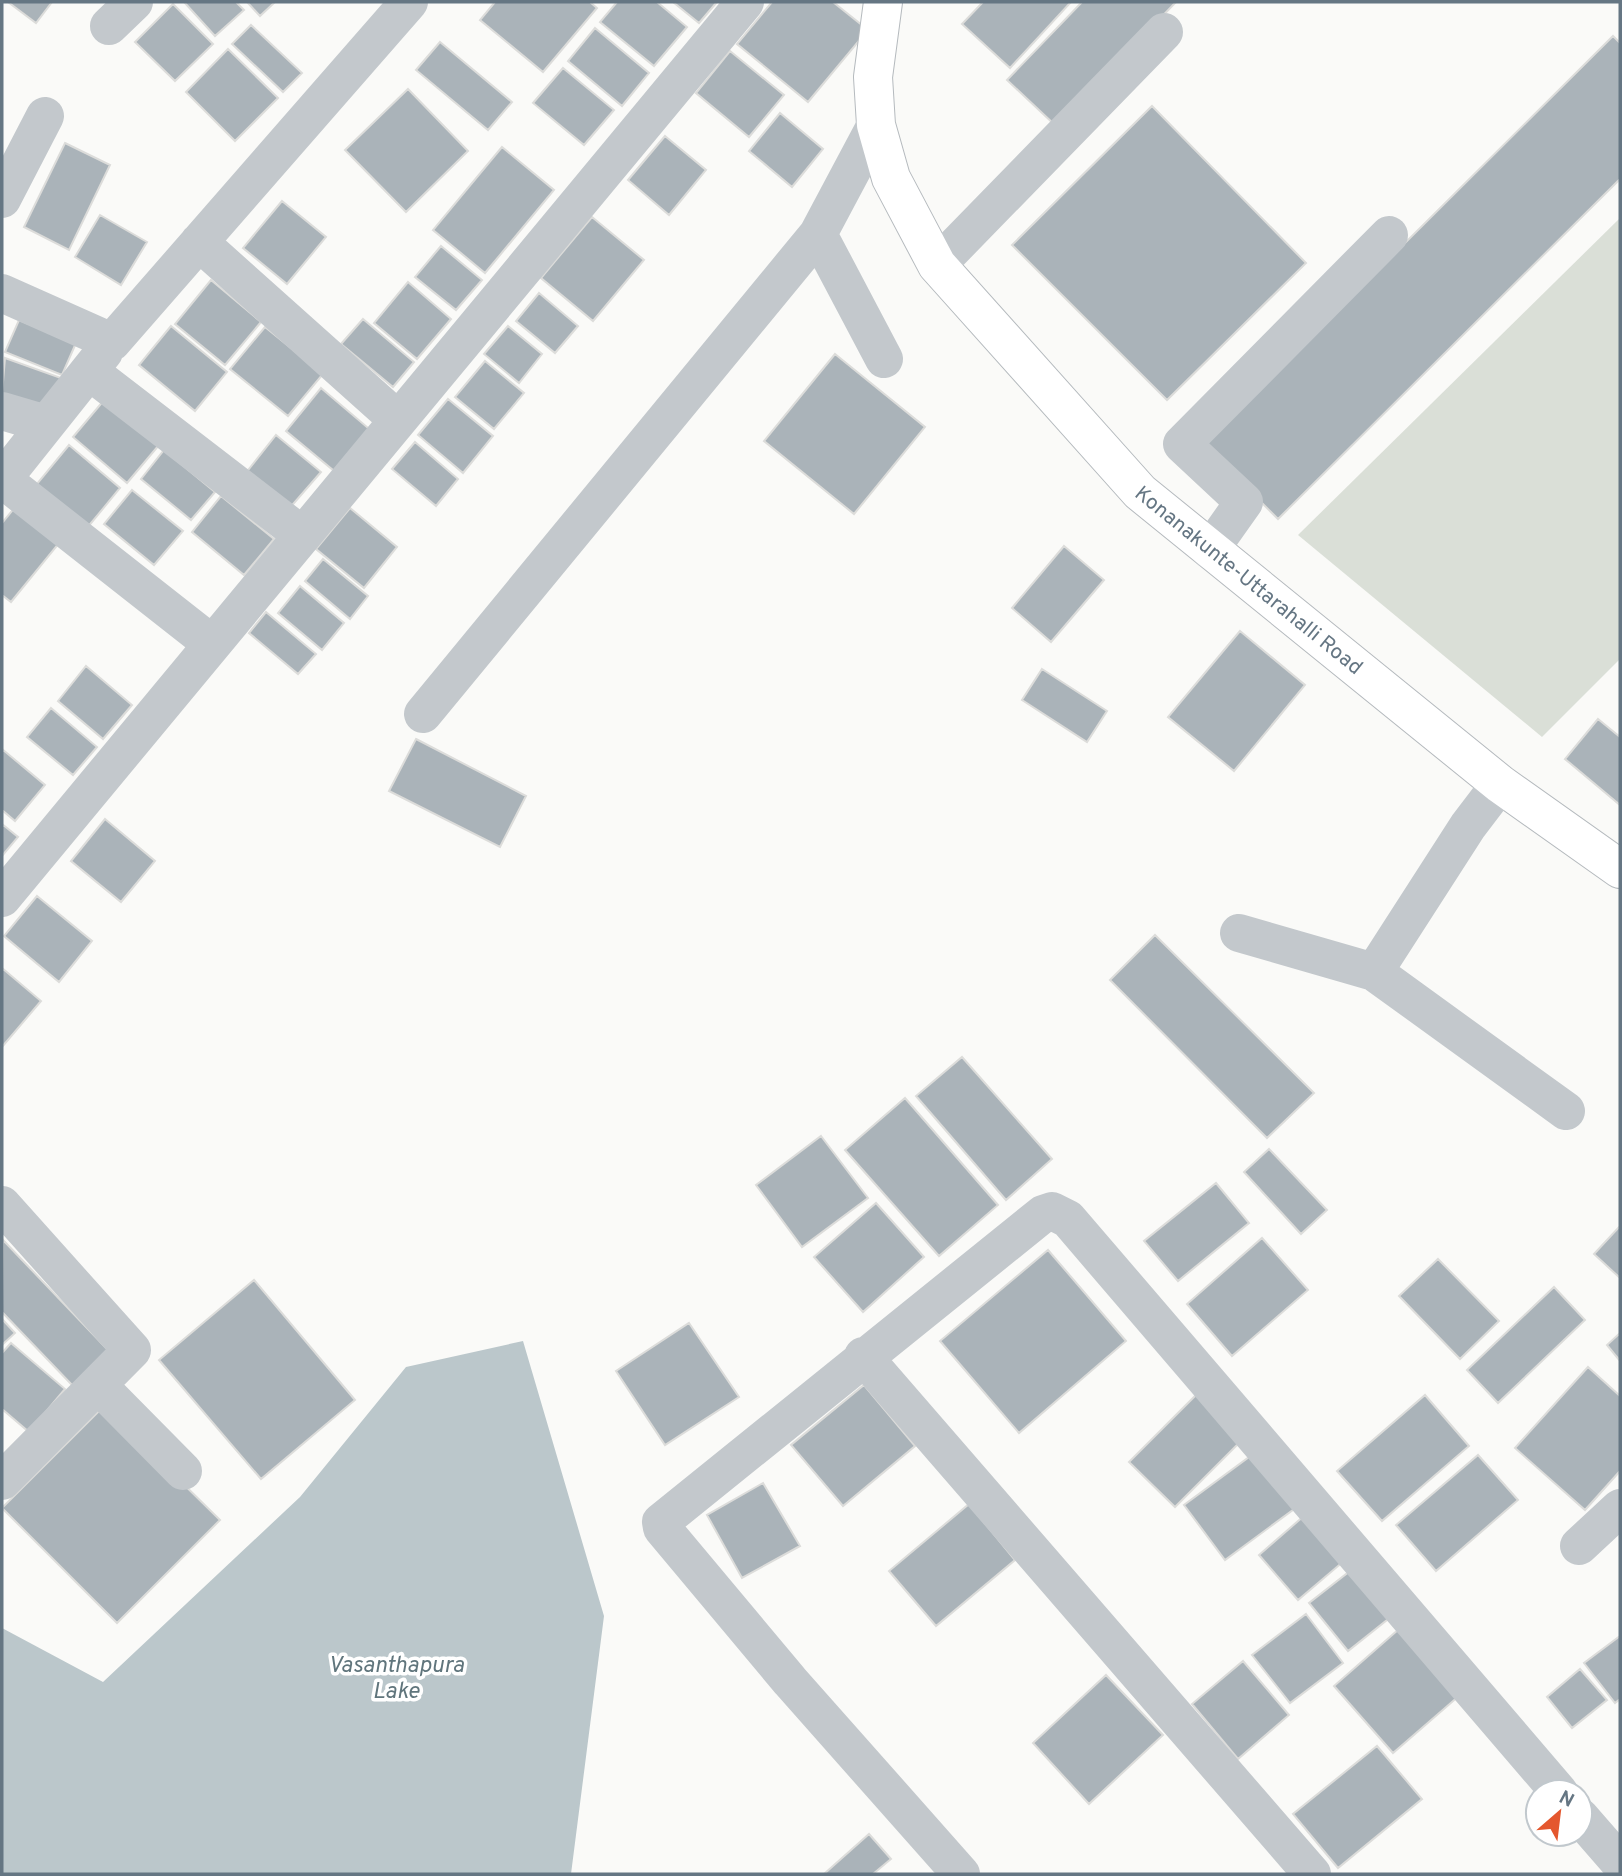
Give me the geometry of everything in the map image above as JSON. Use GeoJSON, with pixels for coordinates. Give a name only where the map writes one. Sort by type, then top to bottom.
{"type":"FeatureCollection","features":[{"type":"Feature","properties":{"kind":"main road","name":"Konanakunte-Uttarahalli Road"},"geometry":{"type":"LineString","coordinates":[[882,2],[873,77],[876,125],[891,178],[937,265],[1140,492],[1500,783],[1620,869]]}},
{"type":"Feature","properties":{"kind":"street"},"geometry":{"type":"LineString","coordinates":[[212,644],[2,480],[100,357],[409,2]]}},
{"type":"Feature","properties":{"kind":"street"},"geometry":{"type":"LineString","coordinates":[[2,898],[745,2]]}},
{"type":"Feature","properties":{"kind":"street"},"geometry":{"type":"LineString","coordinates":[[937,265],[1164,32]]}},
{"type":"Feature","properties":{"kind":"street"},"geometry":{"type":"LineString","coordinates":[[2,199],[46,116]]}},
{"type":"Feature","properties":{"kind":"street"},"geometry":{"type":"LineString","coordinates":[[423,714],[818,234],[876,125]]}},
{"type":"Feature","properties":{"kind":"street"},"geometry":{"type":"LineString","coordinates":[[818,234],[884,359]]}},
{"type":"Feature","properties":{"kind":"street"},"geometry":{"type":"LineString","coordinates":[[1210,550],[1244,502],[1182,444],[1389,235]]}},
{"type":"Feature","properties":{"kind":"street"},"geometry":{"type":"LineString","coordinates":[[199,242],[398,421]]}},
{"type":"Feature","properties":{"kind":"street"},"geometry":{"type":"LineString","coordinates":[[2,293],[100,357],[302,535]]}},
{"type":"Feature","properties":{"kind":"street"},"geometry":{"type":"LineString","coordinates":[[2,411],[46,424]]}},
{"type":"Feature","properties":{"kind":"street"},"geometry":{"type":"LineString","coordinates":[[1374,972],[1468,826],[1500,783]]}},
{"type":"Feature","properties":{"kind":"street"},"geometry":{"type":"LineString","coordinates":[[1239,933],[1374,972],[1566,1111]]}},
{"type":"Feature","properties":{"kind":"street"},"geometry":{"type":"LineString","coordinates":[[2,1205],[132,1350],[2,1481]]}},
{"type":"Feature","properties":{"kind":"street"},"geometry":{"type":"LineString","coordinates":[[961,1874],[790,1681],[661,1526],[662,1519],[863,1356],[1043,1214],[1052,1212],[1061,1214],[1339,1532],[1547,1778]]}},
{"type":"Feature","properties":{"kind":"street"},"geometry":{"type":"LineString","coordinates":[[863,1356],[1312,1874]]}},
{"type":"Feature","properties":{"kind":"street"},"geometry":{"type":"LineString","coordinates":[[98,1385],[183,1471]]}},
{"type":"Feature","properties":{"kind":"street"},"geometry":{"type":"LineString","coordinates":[[1579,1546],[1620,1508]]}},
{"type":"Feature","properties":{"kind":"street"},"geometry":{"type":"LineString","coordinates":[[1594,1832],[1620,1863],[1608,1874]]}},
{"type":"Feature","properties":{"kind":"shaded area"},"geometry":{"type":"Polygon","coordinates":[[[1620,218],[1620,659],[1542,737],[1298,535],[1620,218]]]}},
{"type":"Feature","properties":{"kind":"water","name":"Vasanthapura Lake"},"geometry":{"type":"Polygon","coordinates":[[[523,1341],[604,1616],[571,1874],[2,1874],[2,1628],[103,1682],[300,1497],[406,1367],[523,1341]]]}},
{"type":"Feature","properties":{"kind":"building"},"geometry":{"type":"Polygon","coordinates":[[[8,2],[52,2],[36,23],[8,2]]]}},
{"type":"Feature","properties":{"kind":"building"},"geometry":{"type":"Polygon","coordinates":[[[184,2],[236,2],[244,10],[215,36],[184,2]]]}},
{"type":"Feature","properties":{"kind":"building"},"geometry":{"type":"Polygon","coordinates":[[[247,2],[275,2],[260,16],[247,2]]]}},
{"type":"Feature","properties":{"kind":"building"},"geometry":{"type":"Polygon","coordinates":[[[495,2],[590,2],[597,8],[543,72],[480,20],[495,2]]]}},
{"type":"Feature","properties":{"kind":"building"},"geometry":{"type":"Polygon","coordinates":[[[617,2],[657,2],[687,27],[654,66],[600,22],[617,2]]]}},
{"type":"Feature","properties":{"kind":"building"},"geometry":{"type":"Polygon","coordinates":[[[673,2],[717,2],[699,23],[673,2]]]}},
{"type":"Feature","properties":{"kind":"building"},"geometry":{"type":"Polygon","coordinates":[[[772,2],[833,2],[868,30],[808,102],[737,44],[772,2]]]}},
{"type":"Feature","properties":{"kind":"building"},"geometry":{"type":"Polygon","coordinates":[[[983,2],[1071,2],[1010,68],[962,24],[983,2]]]}},
{"type":"Feature","properties":{"kind":"building"},"geometry":{"type":"Polygon","coordinates":[[[1082,2],[1176,2],[1056,126],[1007,80],[1082,2]]]}},
{"type":"Feature","properties":{"kind":"building"},"geometry":{"type":"Polygon","coordinates":[[[173,4],[213,44],[175,81],[135,42],[173,4]]]}},
{"type":"Feature","properties":{"kind":"building"},"geometry":{"type":"Polygon","coordinates":[[[251,25],[302,73],[283,92],[232,44],[251,25]]]}},
{"type":"Feature","properties":{"kind":"building"},"geometry":{"type":"Polygon","coordinates":[[[595,28],[649,73],[622,106],[568,61],[595,28]]]}},
{"type":"Feature","properties":{"kind":"building"},"geometry":{"type":"Polygon","coordinates":[[[1613,36],[1620,43],[1620,179],[1278,519],[1203,444],[1613,36]]]}},
{"type":"Feature","properties":{"kind":"building"},"geometry":{"type":"Polygon","coordinates":[[[440,42],[512,102],[488,130],[416,70],[440,42]]]}},
{"type":"Feature","properties":{"kind":"building"},"geometry":{"type":"Polygon","coordinates":[[[228,49],[278,98],[235,141],[186,92],[228,49]]]}},
{"type":"Feature","properties":{"kind":"building"},"geometry":{"type":"Polygon","coordinates":[[[730,51],[784,95],[749,137],[696,93],[730,51]]]}},
{"type":"Feature","properties":{"kind":"building"},"geometry":{"type":"Polygon","coordinates":[[[563,68],[614,110],[584,145],[533,103],[563,68]]]}},
{"type":"Feature","properties":{"kind":"building"},"geometry":{"type":"Polygon","coordinates":[[[408,89],[468,151],[406,212],[345,150],[408,89]]]}},
{"type":"Feature","properties":{"kind":"building"},"geometry":{"type":"Polygon","coordinates":[[[1152,106],[1306,263],[1167,400],[1012,245],[1152,106]]]}},
{"type":"Feature","properties":{"kind":"building"},"geometry":{"type":"Polygon","coordinates":[[[780,113],[823,149],[792,187],[749,151],[780,113]]]}},
{"type":"Feature","properties":{"kind":"building"},"geometry":{"type":"Polygon","coordinates":[[[665,136],[706,170],[669,215],[628,180],[665,136]]]}},
{"type":"Feature","properties":{"kind":"building"},"geometry":{"type":"Polygon","coordinates":[[[65,143],[110,165],[69,250],[24,227],[65,143]]]}},
{"type":"Feature","properties":{"kind":"building"},"geometry":{"type":"Polygon","coordinates":[[[502,147],[554,190],[485,273],[433,230],[502,147]]]}},
{"type":"Feature","properties":{"kind":"building"},"geometry":{"type":"Polygon","coordinates":[[[282,201],[326,237],[287,284],[243,248],[282,201]]]}},
{"type":"Feature","properties":{"kind":"building"},"geometry":{"type":"Polygon","coordinates":[[[100,215],[147,242],[121,285],[75,257],[100,215]]]}},
{"type":"Feature","properties":{"kind":"building"},"geometry":{"type":"Polygon","coordinates":[[[592,217],[644,260],[593,321],[541,278],[592,217]]]}},
{"type":"Feature","properties":{"kind":"building"},"geometry":{"type":"Polygon","coordinates":[[[441,246],[482,280],[456,310],[415,277],[441,246]]]}},
{"type":"Feature","properties":{"kind":"building"},"geometry":{"type":"Polygon","coordinates":[[[211,280],[261,322],[225,365],[175,324],[211,280]]]}},
{"type":"Feature","properties":{"kind":"building"},"geometry":{"type":"Polygon","coordinates":[[[408,282],[451,319],[417,359],[374,323],[408,282]]]}},
{"type":"Feature","properties":{"kind":"building"},"geometry":{"type":"Polygon","coordinates":[[[539,293],[578,326],[555,353],[516,321],[539,293]]]}},
{"type":"Feature","properties":{"kind":"building"},"geometry":{"type":"Polygon","coordinates":[[[363,319],[414,362],[393,387],[341,344],[363,319]]]}},
{"type":"Feature","properties":{"kind":"building"},"geometry":{"type":"Polygon","coordinates":[[[19,320],[76,343],[62,375],[5,352],[19,320]]]}},
{"type":"Feature","properties":{"kind":"building"},"geometry":{"type":"Polygon","coordinates":[[[171,326],[227,372],[195,411],[139,365],[171,326]]]}},
{"type":"Feature","properties":{"kind":"building"},"geometry":{"type":"Polygon","coordinates":[[[508,326],[542,354],[519,383],[484,354],[508,326]]]}},
{"type":"Feature","properties":{"kind":"building"},"geometry":{"type":"Polygon","coordinates":[[[265,327],[323,374],[288,416],[230,369],[265,327]]]}},
{"type":"Feature","properties":{"kind":"building"},"geometry":{"type":"Polygon","coordinates":[[[835,354],[925,427],[854,514],[764,441],[835,354]]]}},
{"type":"Feature","properties":{"kind":"building"},"geometry":{"type":"Polygon","coordinates":[[[5,358],[61,378],[49,411],[2,394],[5,358]]]}},
{"type":"Feature","properties":{"kind":"building"},"geometry":{"type":"Polygon","coordinates":[[[485,361],[524,393],[494,429],[455,397],[485,361]]]}},
{"type":"Feature","properties":{"kind":"building"},"geometry":{"type":"Polygon","coordinates":[[[321,388],[374,433],[339,475],[286,431],[321,388]]]}},
{"type":"Feature","properties":{"kind":"building"},"geometry":{"type":"Polygon","coordinates":[[[105,399],[159,445],[127,483],[73,437],[105,399]]]}},
{"type":"Feature","properties":{"kind":"building"},"geometry":{"type":"Polygon","coordinates":[[[448,399],[493,436],[463,473],[418,435],[448,399]]]}},
{"type":"Feature","properties":{"kind":"building"},"geometry":{"type":"Polygon","coordinates":[[[276,435],[321,472],[288,510],[245,474],[276,435]]]}},
{"type":"Feature","properties":{"kind":"building"},"geometry":{"type":"Polygon","coordinates":[[[415,442],[458,479],[436,506],[392,469],[415,442]]]}},
{"type":"Feature","properties":{"kind":"building"},"geometry":{"type":"Polygon","coordinates":[[[69,445],[120,488],[87,528],[36,485],[69,445]]]}},
{"type":"Feature","properties":{"kind":"building"},"geometry":{"type":"Polygon","coordinates":[[[164,450],[215,492],[191,520],[141,479],[164,450]]]}},
{"type":"Feature","properties":{"kind":"building"},"geometry":{"type":"Polygon","coordinates":[[[132,490],[183,531],[154,565],[104,524],[132,490]]]}},
{"type":"Feature","properties":{"kind":"building"},"geometry":{"type":"Polygon","coordinates":[[[221,496],[274,539],[244,575],[192,532],[221,496]]]}},
{"type":"Feature","properties":{"kind":"building"},"geometry":{"type":"Polygon","coordinates":[[[16,506],[60,542],[11,602],[2,595],[2,523],[16,506]]]}},
{"type":"Feature","properties":{"kind":"building"},"geometry":{"type":"Polygon","coordinates":[[[350,508],[397,547],[364,588],[316,549],[350,508]]]}},
{"type":"Feature","properties":{"kind":"building"},"geometry":{"type":"Polygon","coordinates":[[[1064,546],[1104,580],[1051,642],[1012,608],[1064,546]]]}},
{"type":"Feature","properties":{"kind":"building"},"geometry":{"type":"Polygon","coordinates":[[[323,559],[368,596],[350,619],[305,581],[323,559]]]}},
{"type":"Feature","properties":{"kind":"building"},"geometry":{"type":"Polygon","coordinates":[[[300,586],[344,623],[322,650],[278,613],[300,586]]]}},
{"type":"Feature","properties":{"kind":"building"},"geometry":{"type":"Polygon","coordinates":[[[266,612],[316,654],[298,674],[249,633],[266,612]]]}},
{"type":"Feature","properties":{"kind":"building"},"geometry":{"type":"Polygon","coordinates":[[[1240,631],[1305,685],[1234,771],[1168,717],[1240,631]]]}},
{"type":"Feature","properties":{"kind":"building"},"geometry":{"type":"Polygon","coordinates":[[[86,666],[132,705],[103,739],[58,701],[86,666]]]}},
{"type":"Feature","properties":{"kind":"building"},"geometry":{"type":"Polygon","coordinates":[[[1042,669],[1107,711],[1087,742],[1022,700],[1042,669]]]}},
{"type":"Feature","properties":{"kind":"building"},"geometry":{"type":"Polygon","coordinates":[[[51,708],[97,747],[73,775],[27,737],[51,708]]]}},
{"type":"Feature","properties":{"kind":"building"},"geometry":{"type":"Polygon","coordinates":[[[1598,719],[1620,737],[1620,805],[1565,759],[1598,719]]]}},
{"type":"Feature","properties":{"kind":"building"},"geometry":{"type":"Polygon","coordinates":[[[416,739],[526,796],[500,847],[389,791],[416,739]]]}},
{"type":"Feature","properties":{"kind":"building"},"geometry":{"type":"Polygon","coordinates":[[[2,749],[45,785],[15,821],[2,810],[2,749]]]}},
{"type":"Feature","properties":{"kind":"building"},"geometry":{"type":"Polygon","coordinates":[[[105,819],[155,861],[121,902],[71,861],[105,819]]]}},
{"type":"Feature","properties":{"kind":"building"},"geometry":{"type":"Polygon","coordinates":[[[2,824],[18,837],[2,856],[2,824]]]}},
{"type":"Feature","properties":{"kind":"building"},"geometry":{"type":"Polygon","coordinates":[[[37,896],[92,941],[59,982],[4,936],[37,896]]]}},
{"type":"Feature","properties":{"kind":"building"},"geometry":{"type":"Polygon","coordinates":[[[1155,935],[1314,1093],[1267,1138],[1110,980],[1155,935]]]}},
{"type":"Feature","properties":{"kind":"building"},"geometry":{"type":"Polygon","coordinates":[[[2,968],[41,1001],[2,1047],[2,968]]]}},
{"type":"Feature","properties":{"kind":"building"},"geometry":{"type":"Polygon","coordinates":[[[962,1057],[1052,1159],[1006,1200],[916,1096],[962,1057]]]}},
{"type":"Feature","properties":{"kind":"building"},"geometry":{"type":"Polygon","coordinates":[[[905,1098],[998,1205],[939,1256],[845,1150],[905,1098]]]}},
{"type":"Feature","properties":{"kind":"building"},"geometry":{"type":"Polygon","coordinates":[[[821,1136],[868,1198],[802,1247],[756,1185],[821,1136]]]}},
{"type":"Feature","properties":{"kind":"building"},"geometry":{"type":"Polygon","coordinates":[[[1269,1149],[1327,1210],[1301,1234],[1244,1172],[1269,1149]]]}},
{"type":"Feature","properties":{"kind":"building"},"geometry":{"type":"Polygon","coordinates":[[[1216,1183],[1249,1223],[1178,1281],[1144,1241],[1216,1183]]]}},
{"type":"Feature","properties":{"kind":"building"},"geometry":{"type":"Polygon","coordinates":[[[876,1203],[924,1257],[863,1312],[814,1257],[876,1203]]]}},
{"type":"Feature","properties":{"kind":"building"},"geometry":{"type":"Polygon","coordinates":[[[1620,1226],[1620,1278],[1594,1254],[1620,1226]]]}},
{"type":"Feature","properties":{"kind":"building"},"geometry":{"type":"Polygon","coordinates":[[[1262,1238],[1308,1290],[1232,1356],[1187,1304],[1262,1238]]]}},
{"type":"Feature","properties":{"kind":"building"},"geometry":{"type":"Polygon","coordinates":[[[3,1240],[109,1351],[73,1386],[2,1312],[3,1240]]]}},
{"type":"Feature","properties":{"kind":"building"},"geometry":{"type":"Polygon","coordinates":[[[1048,1250],[1126,1341],[1019,1433],[940,1341],[1048,1250]]]}},
{"type":"Feature","properties":{"kind":"building"},"geometry":{"type":"Polygon","coordinates":[[[1438,1259],[1499,1321],[1460,1359],[1399,1296],[1438,1259]]]}},
{"type":"Feature","properties":{"kind":"building"},"geometry":{"type":"Polygon","coordinates":[[[254,1280],[355,1400],[261,1479],[159,1360],[254,1280]]]}},
{"type":"Feature","properties":{"kind":"building"},"geometry":{"type":"Polygon","coordinates":[[[1554,1287],[1585,1320],[1498,1403],[1467,1370],[1554,1287]]]}},
{"type":"Feature","properties":{"kind":"building"},"geometry":{"type":"Polygon","coordinates":[[[2,1319],[15,1333],[2,1345],[2,1319]]]}},
{"type":"Feature","properties":{"kind":"building"},"geometry":{"type":"Polygon","coordinates":[[[689,1323],[739,1397],[665,1445],[616,1371],[689,1323]]]}},
{"type":"Feature","properties":{"kind":"building"},"geometry":{"type":"Polygon","coordinates":[[[1620,1333],[1620,1361],[1607,1345],[1620,1333]]]}},
{"type":"Feature","properties":{"kind":"building"},"geometry":{"type":"Polygon","coordinates":[[[11,1343],[65,1389],[29,1432],[2,1409],[2,1353],[11,1343]]]}},
{"type":"Feature","properties":{"kind":"building"},"geometry":{"type":"Polygon","coordinates":[[[1588,1367],[1620,1396],[1620,1471],[1585,1510],[1515,1448],[1588,1367]]]}},
{"type":"Feature","properties":{"kind":"building"},"geometry":{"type":"Polygon","coordinates":[[[864,1385],[915,1446],[843,1506],[791,1445],[864,1385]]]}},
{"type":"Feature","properties":{"kind":"building"},"geometry":{"type":"Polygon","coordinates":[[[1199,1392],[1245,1437],[1175,1507],[1129,1462],[1199,1392]]]}},
{"type":"Feature","properties":{"kind":"building"},"geometry":{"type":"Polygon","coordinates":[[[1425,1395],[1469,1446],[1382,1521],[1337,1471],[1425,1395]]]}},
{"type":"Feature","properties":{"kind":"building"},"geometry":{"type":"Polygon","coordinates":[[[104,1406],[220,1520],[117,1623],[2,1508],[104,1406]]]}},
{"type":"Feature","properties":{"kind":"building"},"geometry":{"type":"Polygon","coordinates":[[[1260,1449],[1301,1504],[1225,1560],[1184,1505],[1260,1449]]]}},
{"type":"Feature","properties":{"kind":"building"},"geometry":{"type":"Polygon","coordinates":[[[1478,1455],[1518,1500],[1436,1571],[1396,1525],[1478,1455]]]}},
{"type":"Feature","properties":{"kind":"building"},"geometry":{"type":"Polygon","coordinates":[[[763,1483],[800,1546],[742,1578],[707,1515],[763,1483]]]}},
{"type":"Feature","properties":{"kind":"building"},"geometry":{"type":"Polygon","coordinates":[[[969,1504],[1015,1560],[936,1626],[889,1571],[969,1504]]]}},
{"type":"Feature","properties":{"kind":"building"},"geometry":{"type":"Polygon","coordinates":[[[1305,1515],[1344,1561],[1298,1600],[1259,1555],[1305,1515]]]}},
{"type":"Feature","properties":{"kind":"building"},"geometry":{"type":"Polygon","coordinates":[[[1359,1564],[1397,1612],[1348,1651],[1309,1603],[1359,1564]]]}},
{"type":"Feature","properties":{"kind":"building"},"geometry":{"type":"Polygon","coordinates":[[[1306,1614],[1343,1663],[1290,1703],[1252,1655],[1306,1614]]]}},
{"type":"Feature","properties":{"kind":"building"},"geometry":{"type":"Polygon","coordinates":[[[1407,1622],[1467,1689],[1393,1753],[1334,1686],[1407,1622]]]}},
{"type":"Feature","properties":{"kind":"building"},"geometry":{"type":"Polygon","coordinates":[[[1620,1636],[1620,1699],[1615,1703],[1584,1663],[1620,1636]]]}},
{"type":"Feature","properties":{"kind":"building"},"geometry":{"type":"Polygon","coordinates":[[[1243,1661],[1289,1715],[1238,1759],[1192,1704],[1243,1661]]]}},
{"type":"Feature","properties":{"kind":"building"},"geometry":{"type":"Polygon","coordinates":[[[1580,1669],[1607,1700],[1572,1728],[1547,1697],[1580,1669]]]}},
{"type":"Feature","properties":{"kind":"building"},"geometry":{"type":"Polygon","coordinates":[[[1106,1675],[1163,1735],[1089,1804],[1033,1743],[1106,1675]]]}},
{"type":"Feature","properties":{"kind":"building"},"geometry":{"type":"Polygon","coordinates":[[[1377,1746],[1422,1799],[1338,1868],[1293,1814],[1377,1746]]]}},
{"type":"Feature","properties":{"kind":"building"},"geometry":{"type":"Polygon","coordinates":[[[869,1834],[891,1859],[873,1874],[824,1874],[869,1834]]]}}]}
